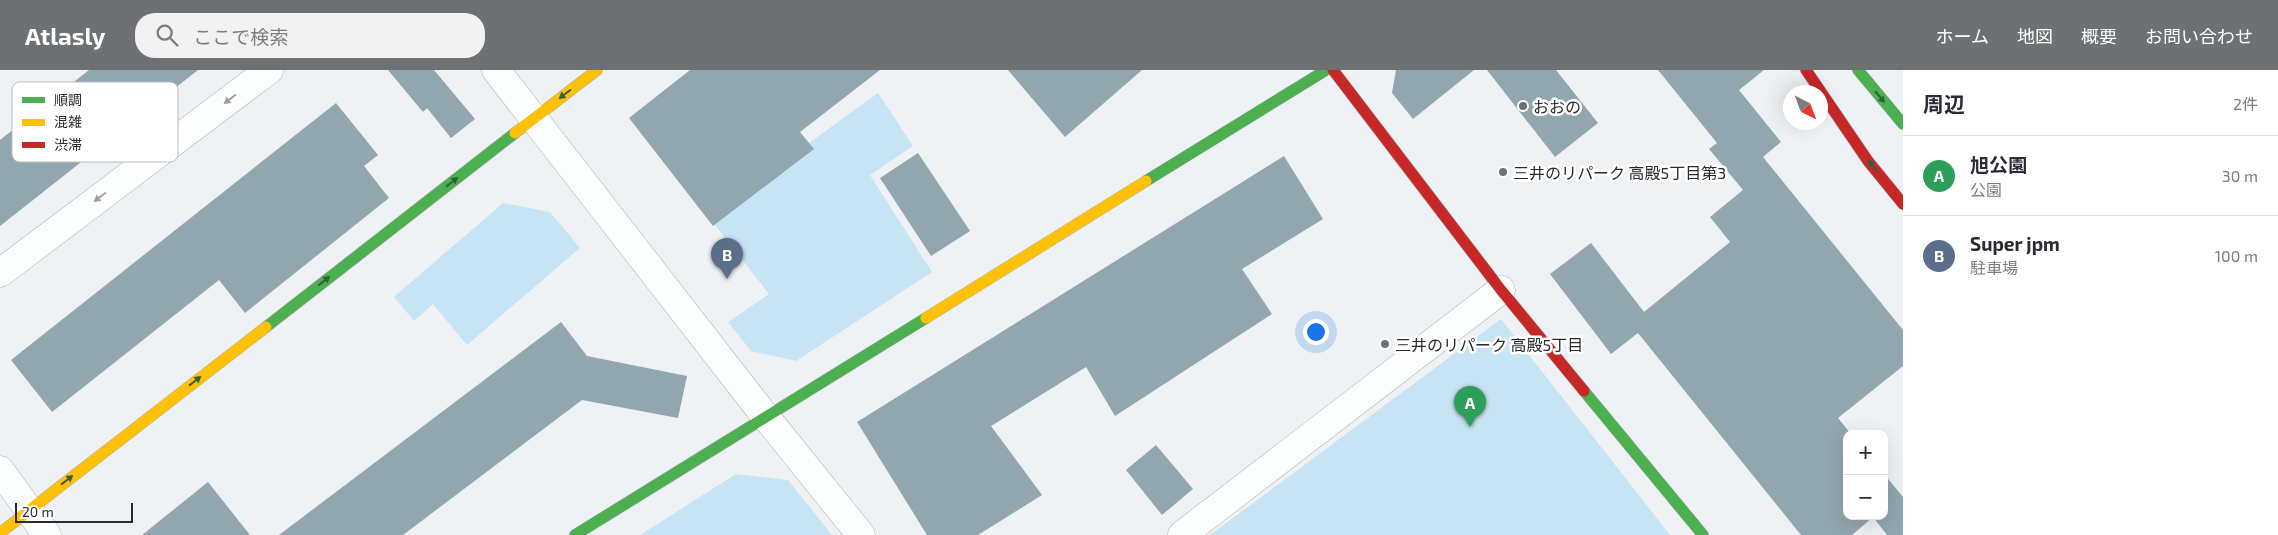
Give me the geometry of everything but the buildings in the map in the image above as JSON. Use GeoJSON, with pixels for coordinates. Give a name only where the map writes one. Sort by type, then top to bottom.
{"type":"FeatureCollection","features":[{"type":"Feature","properties":{"kind":"street"},"geometry":{"type":"LineString","coordinates":[[178,139],[269,70]]}},
{"type":"Feature","properties":{"kind":"street"},"geometry":{"type":"LineString","coordinates":[[496,70],[765,416],[862,535]]}},
{"type":"Feature","properties":{"kind":"street"},"geometry":{"type":"LineString","coordinates":[[0,533],[597,70]]}},
{"type":"Feature","properties":{"kind":"street"},"geometry":{"type":"LineString","coordinates":[[575,535],[1326,70]]}},
{"type":"Feature","properties":{"kind":"street"},"geometry":{"type":"LineString","coordinates":[[1333,70],[1501,290],[1704,535]]}},
{"type":"Feature","properties":{"kind":"street"},"geometry":{"type":"LineString","coordinates":[[1806,70],[1868,161],[1903,204]]}},
{"type":"Feature","properties":{"kind":"street"},"geometry":{"type":"LineString","coordinates":[[1858,70],[1903,124]]}},
{"type":"Feature","properties":{"kind":"street"},"geometry":{"type":"LineString","coordinates":[[0,273],[147,162]]}},
{"type":"Feature","properties":{"kind":"street"},"geometry":{"type":"LineString","coordinates":[[1182,535],[1501,290]]}},
{"type":"Feature","properties":{"kind":"street"},"geometry":{"type":"LineString","coordinates":[[0,470],[48,535]]}},
{"type":"Feature","properties":{"kind":"shaded area"},"geometry":{"type":"Polygon","coordinates":[[[878,93],[913,146],[870,175],[932,272],[796,361],[751,351],[728,322],[769,294],[708,216],[878,93]]]}},
{"type":"Feature","properties":{"kind":"shaded area"},"geometry":{"type":"Polygon","coordinates":[[[503,203],[550,212],[580,248],[467,345],[433,304],[414,321],[394,297],[503,203]]]}},
{"type":"Feature","properties":{"kind":"shaded area"},"geometry":{"type":"Polygon","coordinates":[[[1501,319],[1670,535],[1210,535],[1501,319]]]}},
{"type":"Feature","properties":{"kind":"shaded area"},"geometry":{"type":"Polygon","coordinates":[[[736,474],[788,480],[832,535],[640,535],[736,474]]]}},
{"type":"Feature","properties":{"kind":"traffic: fast"},"geometry":{"type":"LineString","coordinates":[[1146,181],[1326,70]]}},
{"type":"Feature","properties":{"kind":"traffic: fast"},"geometry":{"type":"LineString","coordinates":[[1858,70],[1903,124]]}},
{"type":"Feature","properties":{"kind":"traffic: fast"},"geometry":{"type":"LineString","coordinates":[[266,327],[515,133]]}},
{"type":"Feature","properties":{"kind":"traffic: fast"},"geometry":{"type":"LineString","coordinates":[[575,535],[926,318]]}},
{"type":"Feature","properties":{"kind":"traffic: fast"},"geometry":{"type":"LineString","coordinates":[[1584,391],[1703,535]]}},
{"type":"Feature","properties":{"kind":"traffic: slow"},"geometry":{"type":"LineString","coordinates":[[515,133],[597,70]]}},
{"type":"Feature","properties":{"kind":"traffic: slow"},"geometry":{"type":"LineString","coordinates":[[926,318],[1146,181]]}},
{"type":"Feature","properties":{"kind":"traffic: slow"},"geometry":{"type":"LineString","coordinates":[[0,533],[266,327]]}},
{"type":"Feature","properties":{"kind":"traffic: jam"},"geometry":{"type":"LineString","coordinates":[[1333,70],[1501,290],[1584,391]]}},
{"type":"Feature","properties":{"kind":"traffic: jam"},"geometry":{"type":"LineString","coordinates":[[1806,70],[1868,161],[1903,204]]}},
{"type":"Feature","properties":{"kind":"place","name":"おおの"},"geometry":{"type":"Point","coordinates":[1523,106]}},
{"type":"Feature","properties":{"kind":"place","name":"三井のリパーク 高殿5丁目第3"},"geometry":{"type":"Point","coordinates":[1503,172]}},
{"type":"Feature","properties":{"kind":"place","name":"Super jpm"},"geometry":{"type":"Point","coordinates":[727,279]}},
{"type":"Feature","properties":{"kind":"place","name":"三井のリパーク 高殿5丁目"},"geometry":{"type":"Point","coordinates":[1385,344]}},
{"type":"Feature","properties":{"kind":"place","name":"旭公園"},"geometry":{"type":"Point","coordinates":[1470,427]}}]}
